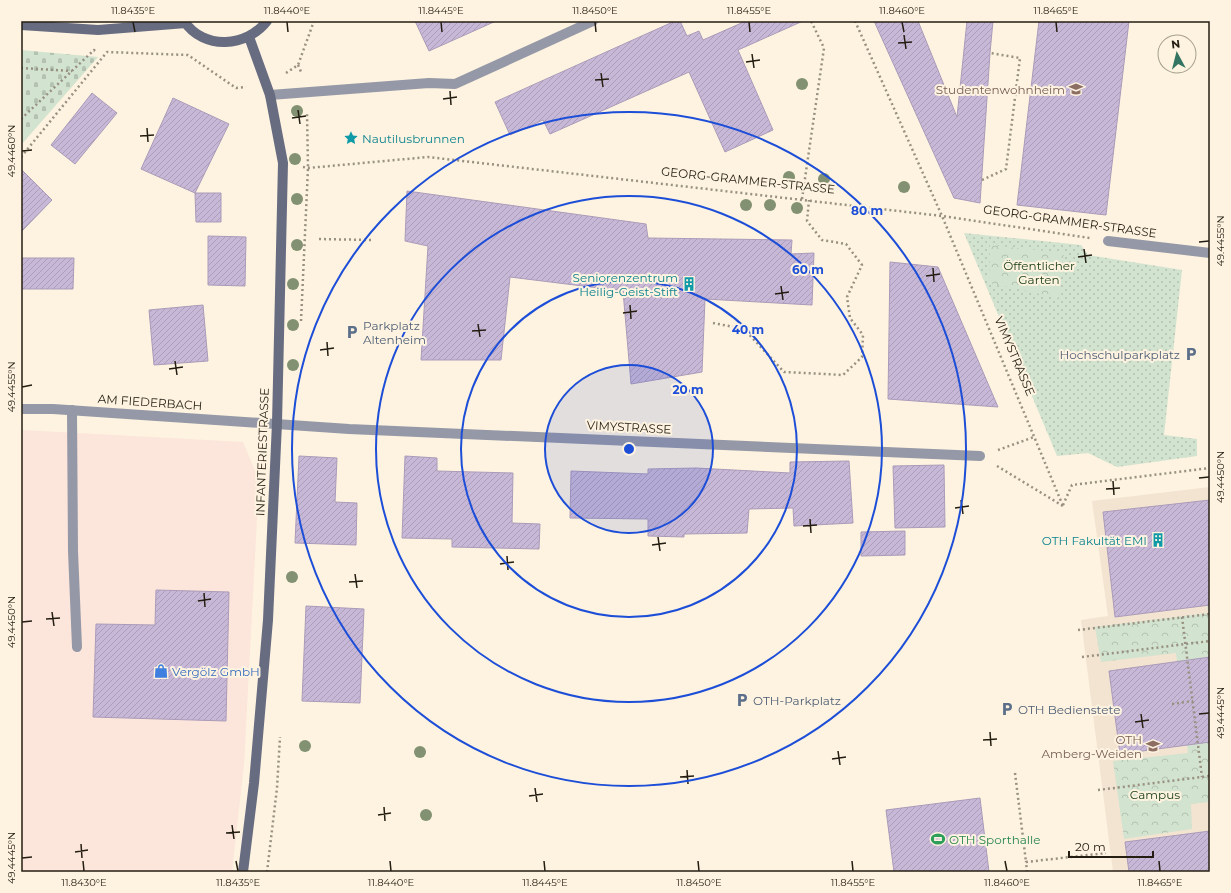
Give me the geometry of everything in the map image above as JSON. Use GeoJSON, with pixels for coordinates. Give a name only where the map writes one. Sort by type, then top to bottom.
{"type":"FeatureCollection","features":[{"type":"Feature","properties":{"kind":"street"},"geometry":{"type":"LineString","coordinates":[[21,24],[98,30],[185,22],[199,35],[215,42],[232,42],[249,37],[261,29],[267,21]]}},
{"type":"Feature","properties":{"kind":"street"},"geometry":{"type":"LineString","coordinates":[[270,95],[429,83],[455,84],[592,21]]}},
{"type":"Feature","properties":{"kind":"street","name":"INFANTERIESTRASSE"},"geometry":{"type":"LineString","coordinates":[[244,872],[254,783],[268,620],[276,423],[283,163],[270,95],[249,37]]}},
{"type":"Feature","properties":{"kind":"street","name":"GEORG-GRAMMER-STRASSE"},"geometry":{"type":"LineString","coordinates":[[1108,241],[1210,253]]}},
{"type":"Feature","properties":{"kind":"street","name":"AM FIEDERBACH"},"geometry":{"type":"LineString","coordinates":[[21,409],[72,410],[276,423]]}},
{"type":"Feature","properties":{"kind":"street"},"geometry":{"type":"LineString","coordinates":[[72,410],[73,551],[77,647]]}},
{"type":"Feature","properties":{"kind":"street","name":"VIMYSTRASSE"},"geometry":{"type":"LineString","coordinates":[[276,423],[348,429],[980,456]]}},
{"type":"Feature","properties":{"kind":"path"},"geometry":{"type":"LineString","coordinates":[[802,199],[824,48],[811,21]]}},
{"type":"Feature","properties":{"kind":"path","name":"VIMYSTRASSE"},"geometry":{"type":"LineString","coordinates":[[855,21],[942,216],[1063,506]]}},
{"type":"Feature","properties":{"kind":"path"},"geometry":{"type":"LineString","coordinates":[[21,157],[107,52],[109,29]]}},
{"type":"Feature","properties":{"kind":"path"},"geometry":{"type":"LineString","coordinates":[[22,117],[94,50],[107,52]]}},
{"type":"Feature","properties":{"kind":"path"},"geometry":{"type":"LineString","coordinates":[[982,180],[1006,169],[1020,58],[990,53]]}},
{"type":"Feature","properties":{"kind":"path"},"geometry":{"type":"LineString","coordinates":[[298,65],[304,79],[307,93],[308,168],[301,323]]}},
{"type":"Feature","properties":{"kind":"path"},"geometry":{"type":"LineString","coordinates":[[21,68],[72,72]]}},
{"type":"Feature","properties":{"kind":"path","name":"GEORG-GRAMMER-STRASSE"},"geometry":{"type":"LineString","coordinates":[[283,163],[308,168],[428,158],[942,216],[1108,241]]}},
{"type":"Feature","properties":{"kind":"path"},"geometry":{"type":"LineString","coordinates":[[713,323],[744,330],[784,372],[843,374],[862,357],[863,335],[850,318],[847,297],[862,265],[846,244],[822,240],[807,221],[809,200]]}},
{"type":"Feature","properties":{"kind":"path"},"geometry":{"type":"LineString","coordinates":[[320,239],[371,240]]}},
{"type":"Feature","properties":{"kind":"path"},"geometry":{"type":"LineString","coordinates":[[980,456],[1034,437]]}},
{"type":"Feature","properties":{"kind":"path"},"geometry":{"type":"LineString","coordinates":[[980,456],[1063,506],[1072,485],[1210,468]]}},
{"type":"Feature","properties":{"kind":"path"},"geometry":{"type":"LineString","coordinates":[[1078,630],[1210,614]]}},
{"type":"Feature","properties":{"kind":"path"},"geometry":{"type":"LineString","coordinates":[[1182,617],[1202,777]]}},
{"type":"Feature","properties":{"kind":"path"},"geometry":{"type":"LineString","coordinates":[[1082,657],[1210,641]]}},
{"type":"Feature","properties":{"kind":"path"},"geometry":{"type":"LineString","coordinates":[[1172,704],[1193,701]]}},
{"type":"Feature","properties":{"kind":"path"},"geometry":{"type":"LineString","coordinates":[[1015,773],[1027,872]]}},
{"type":"Feature","properties":{"kind":"path"},"geometry":{"type":"LineString","coordinates":[[1098,790],[1210,776]]}},
{"type":"Feature","properties":{"kind":"path"},"geometry":{"type":"LineString","coordinates":[[1026,862],[1106,853]]}},
{"type":"Feature","properties":{"kind":"shaded area"},"geometry":{"type":"Polygon","coordinates":[[[21,430],[243,442],[259,480],[244,764],[232,872],[21,872],[21,430]]]}},
{"type":"Feature","properties":{"kind":"shaded area","name":"OTH Amberg-Weiden"},"geometry":{"type":"Polygon","coordinates":[[[1210,487],[1210,872],[1113,872],[1081,620],[1108,616],[1092,501],[1210,487]]]}},
{"type":"Feature","properties":{"kind":"green space"},"geometry":{"type":"Polygon","coordinates":[[[21,50],[98,57],[21,145],[21,50]]]}},
{"type":"Feature","properties":{"kind":"green space"},"geometry":{"type":"Polygon","coordinates":[[[964,233],[1081,245],[1088,255],[1182,270],[1164,435],[1197,439],[1197,456],[1117,467],[1088,453],[1057,456],[964,233]]]}},
{"type":"Feature","properties":{"kind":"green space","name":"Öffentlicher Garten"},"geometry":{"type":"Polygon","coordinates":[[[990,245],[1064,253],[1058,298],[989,283],[990,245]]]}},
{"type":"Feature","properties":{"kind":"green space","name":"Campus"},"geometry":{"type":"Polygon","coordinates":[[[1210,578],[1210,802],[1191,804],[1192,829],[1124,839],[1113,761],[1188,753],[1176,653],[1101,662],[1095,627],[1208,613],[1203,579],[1210,578]]]}},
{"type":"Feature","properties":{"kind":"building"},"geometry":{"type":"Polygon","coordinates":[[[415,21],[496,21],[429,51],[415,21]]]}},
{"type":"Feature","properties":{"kind":"building"},"geometry":{"type":"Polygon","coordinates":[[[675,21],[680,21],[687,36],[699,31],[703,40],[746,21],[803,21],[738,50],[773,130],[725,152],[689,72],[550,134],[543,120],[510,135],[495,102],[675,21]]]}},
{"type":"Feature","properties":{"kind":"building"},"geometry":{"type":"Polygon","coordinates":[[[874,21],[918,21],[957,117],[967,21],[993,21],[980,203],[954,198],[874,21]]]}},
{"type":"Feature","properties":{"kind":"building","name":"Studentenwohnheim"},"geometry":{"type":"Polygon","coordinates":[[[1039,21],[1129,21],[1106,215],[1017,205],[1039,21]]]}},
{"type":"Feature","properties":{"kind":"building"},"geometry":{"type":"Polygon","coordinates":[[[92,93],[117,113],[75,164],[51,145],[92,93]]]}},
{"type":"Feature","properties":{"kind":"building"},"geometry":{"type":"Polygon","coordinates":[[[173,98],[229,124],[195,193],[141,169],[173,98]]]}},
{"type":"Feature","properties":{"kind":"building"},"geometry":{"type":"Polygon","coordinates":[[[21,169],[52,200],[21,232],[21,169]]]}},
{"type":"Feature","properties":{"kind":"building","name":"Seniorenzentrum Heilig-Geist-Stift"},"geometry":{"type":"Polygon","coordinates":[[[407,191],[646,224],[648,238],[792,240],[791,254],[814,253],[812,305],[705,299],[702,372],[631,384],[623,291],[510,277],[501,360],[421,360],[428,246],[405,241],[407,191]]]}},
{"type":"Feature","properties":{"kind":"building"},"geometry":{"type":"Polygon","coordinates":[[[195,193],[221,193],[221,222],[196,222],[195,193]]]}},
{"type":"Feature","properties":{"kind":"building"},"geometry":{"type":"Polygon","coordinates":[[[208,236],[246,237],[245,286],[208,285],[208,236]]]}},
{"type":"Feature","properties":{"kind":"building"},"geometry":{"type":"Polygon","coordinates":[[[21,258],[74,258],[73,289],[21,289],[21,258]]]}},
{"type":"Feature","properties":{"kind":"building"},"geometry":{"type":"Polygon","coordinates":[[[890,262],[938,267],[998,407],[888,399],[890,262]]]}},
{"type":"Feature","properties":{"kind":"building"},"geometry":{"type":"Polygon","coordinates":[[[203,305],[208,361],[154,365],[149,310],[203,305]]]}},
{"type":"Feature","properties":{"kind":"building"},"geometry":{"type":"Polygon","coordinates":[[[299,456],[337,458],[335,502],[357,503],[356,545],[295,543],[299,456]]]}},
{"type":"Feature","properties":{"kind":"building"},"geometry":{"type":"Polygon","coordinates":[[[405,456],[437,458],[437,471],[513,473],[512,523],[540,524],[539,549],[452,547],[452,539],[402,538],[405,456]]]}},
{"type":"Feature","properties":{"kind":"building"},"geometry":{"type":"Polygon","coordinates":[[[849,461],[853,523],[794,526],[793,508],[749,509],[747,533],[684,534],[684,537],[648,536],[648,519],[570,518],[571,471],[648,474],[648,469],[696,468],[790,473],[790,462],[849,461]]]}},
{"type":"Feature","properties":{"kind":"building"},"geometry":{"type":"Polygon","coordinates":[[[944,465],[945,527],[895,528],[893,466],[944,465]]]}},
{"type":"Feature","properties":{"kind":"building","name":"OTH Fakultät EMI"},"geometry":{"type":"Polygon","coordinates":[[[1210,500],[1210,605],[1115,617],[1103,512],[1210,500]]]}},
{"type":"Feature","properties":{"kind":"building"},"geometry":{"type":"Polygon","coordinates":[[[905,531],[905,555],[861,556],[861,532],[905,531]]]}},
{"type":"Feature","properties":{"kind":"building","name":"Vergölz GmbH"},"geometry":{"type":"Polygon","coordinates":[[[156,590],[229,592],[226,721],[93,717],[96,624],[155,625],[156,590]]]}},
{"type":"Feature","properties":{"kind":"building"},"geometry":{"type":"Polygon","coordinates":[[[306,606],[364,609],[360,703],[302,701],[306,606]]]}},
{"type":"Feature","properties":{"kind":"building"},"geometry":{"type":"Polygon","coordinates":[[[1210,657],[1210,742],[1120,754],[1109,671],[1210,657]]]}},
{"type":"Feature","properties":{"kind":"building","name":"OTH Sporthalle"},"geometry":{"type":"Polygon","coordinates":[[[980,798],[989,872],[894,872],[886,810],[980,798]]]}},
{"type":"Feature","properties":{"kind":"building"},"geometry":{"type":"Polygon","coordinates":[[[1210,831],[1210,872],[1129,872],[1125,842],[1210,831]]]}},
{"type":"Feature","properties":{"kind":"place","name":"Studentenwohnheim"},"geometry":{"type":"Point","coordinates":[1076,89]}},
{"type":"Feature","properties":{"kind":"place","name":"Nautilusbrunnen"},"geometry":{"type":"Point","coordinates":[351,138]}},
{"type":"Feature","properties":{"kind":"place","name":"Seniorenzentrum Heilig-Geist-Stift"},"geometry":{"type":"Point","coordinates":[689,284]}},
{"type":"Feature","properties":{"kind":"place","name":"Parkplatz Altenheim"},"geometry":{"type":"Point","coordinates":[352,332]}},
{"type":"Feature","properties":{"kind":"place","name":"Hochschulparkplatz"},"geometry":{"type":"Point","coordinates":[1191,354]}},
{"type":"Feature","properties":{"kind":"place","name":"OTH Fakultät EMI"},"geometry":{"type":"Point","coordinates":[1158,540]}},
{"type":"Feature","properties":{"kind":"place","name":"Vergölz GmbH"},"geometry":{"type":"Point","coordinates":[161,671]}},
{"type":"Feature","properties":{"kind":"place","name":"OTH-Parkplatz"},"geometry":{"type":"Point","coordinates":[742,700]}},
{"type":"Feature","properties":{"kind":"place","name":"OTH Bedienstete"},"geometry":{"type":"Point","coordinates":[1007,709]}},
{"type":"Feature","properties":{"kind":"place","name":"OTH Amberg-Weiden"},"geometry":{"type":"Point","coordinates":[1153,746]}},
{"type":"Feature","properties":{"kind":"place","name":"OTH Sporthalle"},"geometry":{"type":"Point","coordinates":[938,839]}}]}
